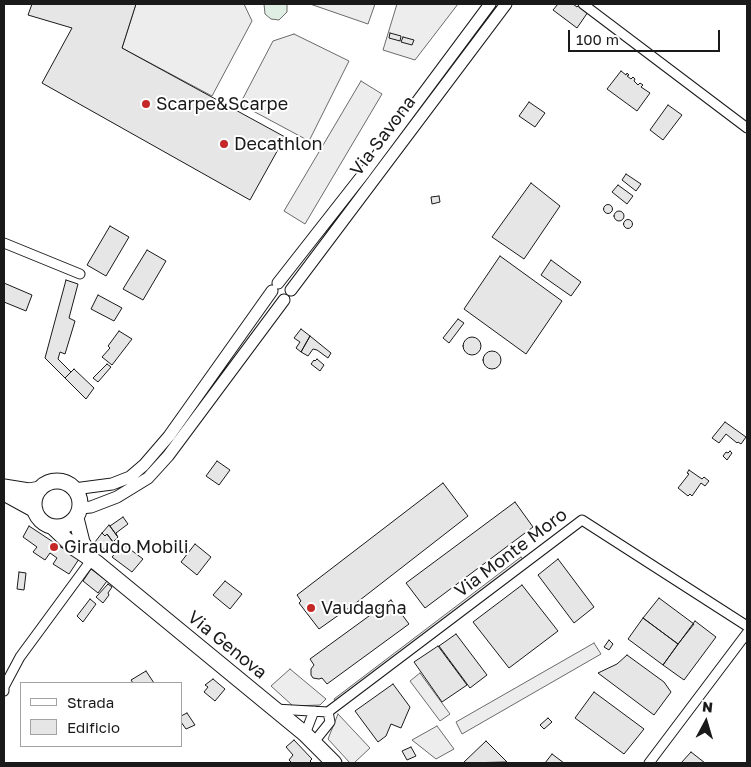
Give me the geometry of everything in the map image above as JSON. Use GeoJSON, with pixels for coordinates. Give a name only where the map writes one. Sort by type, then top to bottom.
{"type":"FeatureCollection","features":[{"type":"Feature","properties":{"kind":"main road"},"geometry":{"type":"LineString","coordinates":[[61,482],[68,484],[74,489],[78,494],[78,513],[66,525],[53,526],[42,521],[35,510],[34,503],[40,490],[46,484],[61,482]]}},
{"type":"Feature","properties":{"kind":"main road"},"geometry":{"type":"LineString","coordinates":[[4,487],[28,491],[40,490]]}},
{"type":"Feature","properties":{"kind":"main road"},"geometry":{"type":"LineString","coordinates":[[4,493],[35,510]]}},
{"type":"Feature","properties":{"kind":"main road","name":"Via Genova"},"geometry":{"type":"LineString","coordinates":[[78,513],[82,542],[92,559]]}},
{"type":"Feature","properties":{"kind":"main road","name":"Via Genova"},"geometry":{"type":"LineString","coordinates":[[53,526],[76,549],[92,559],[275,709],[309,738],[334,763]]}},
{"type":"Feature","properties":{"kind":"street","name":"Via Savona"},"geometry":{"type":"LineString","coordinates":[[74,489],[112,484],[130,477],[144,466],[169,436],[275,287],[365,172],[490,4]]}},
{"type":"Feature","properties":{"kind":"street","name":"Via Savona"},"geometry":{"type":"LineString","coordinates":[[78,513],[117,497],[148,478],[168,456],[506,4]]}},
{"type":"Feature","properties":{"kind":"street"},"geometry":{"type":"LineString","coordinates":[[582,4],[747,128]]}},
{"type":"Feature","properties":{"kind":"street"},"geometry":{"type":"LineString","coordinates":[[4,243],[80,274]]}},
{"type":"Feature","properties":{"kind":"street","name":"Via Monte Moro"},"geometry":{"type":"LineString","coordinates":[[328,712],[582,520],[747,626]]}},
{"type":"Feature","properties":{"kind":"street"},"geometry":{"type":"LineString","coordinates":[[4,691],[4,687],[20,657],[92,559]]}},
{"type":"Feature","properties":{"kind":"street"},"geometry":{"type":"LineString","coordinates":[[649,763],[747,633]]}},
{"type":"Feature","properties":{"kind":"street"},"geometry":{"type":"LineString","coordinates":[[275,709],[328,712],[330,722],[309,738]]}},
{"type":"Feature","properties":{"kind":"street"},"geometry":{"type":"LineString","coordinates":[[309,738],[314,711]]}},
{"type":"Feature","properties":{"kind":"green space"},"geometry":{"type":"Polygon","coordinates":[[[264,4],[287,4],[287,12],[279,20],[271,19],[265,14],[264,4]]]}},
{"type":"Feature","properties":{"kind":"shaded area"},"geometry":{"type":"Polygon","coordinates":[[[136,4],[244,4],[252,21],[212,96],[122,48],[136,4]]]}},
{"type":"Feature","properties":{"kind":"shaded area"},"geometry":{"type":"Polygon","coordinates":[[[310,4],[375,4],[368,24],[310,4]]]}},
{"type":"Feature","properties":{"kind":"shaded area"},"geometry":{"type":"Polygon","coordinates":[[[397,4],[458,4],[415,60],[383,50],[397,4]]]}},
{"type":"Feature","properties":{"kind":"shaded area"},"geometry":{"type":"Polygon","coordinates":[[[294,34],[349,61],[309,141],[240,104],[273,41],[294,34]]]}},
{"type":"Feature","properties":{"kind":"shaded area"},"geometry":{"type":"Polygon","coordinates":[[[361,81],[382,94],[305,224],[284,211],[361,81]]]}},
{"type":"Feature","properties":{"kind":"shaded area"},"geometry":{"type":"Polygon","coordinates":[[[521,557],[526,563],[338,705],[334,699],[521,557]]]}},
{"type":"Feature","properties":{"kind":"shaded area"},"geometry":{"type":"Polygon","coordinates":[[[594,643],[601,654],[462,734],[456,722],[594,643]]]}},
{"type":"Feature","properties":{"kind":"shaded area"},"geometry":{"type":"Polygon","coordinates":[[[290,669],[326,699],[320,705],[293,706],[271,686],[290,669]]]}},
{"type":"Feature","properties":{"kind":"shaded area"},"geometry":{"type":"Polygon","coordinates":[[[420,673],[450,714],[440,721],[410,681],[420,673]]]}},
{"type":"Feature","properties":{"kind":"shaded area"},"geometry":{"type":"Polygon","coordinates":[[[338,714],[370,748],[354,763],[350,763],[328,739],[338,714]]]}},
{"type":"Feature","properties":{"kind":"shaded area"},"geometry":{"type":"Polygon","coordinates":[[[437,726],[454,749],[436,759],[412,740],[437,726]]]}},
{"type":"Feature","properties":{"kind":"building"},"geometry":{"type":"Polygon","coordinates":[[[32,4],[136,4],[122,48],[285,137],[250,200],[42,83],[72,28],[28,15],[32,4]]]}},
{"type":"Feature","properties":{"kind":"building"},"geometry":{"type":"Polygon","coordinates":[[[558,4],[573,4],[577,7],[579,5],[588,12],[577,28],[553,10],[558,4]]]}},
{"type":"Feature","properties":{"kind":"building"},"geometry":{"type":"Polygon","coordinates":[[[390,33],[401,36],[400,41],[389,38],[390,33]]]}},
{"type":"Feature","properties":{"kind":"building"},"geometry":{"type":"Polygon","coordinates":[[[403,37],[414,40],[412,45],[401,42],[403,37]]]}},
{"type":"Feature","properties":{"kind":"building"},"geometry":{"type":"Polygon","coordinates":[[[621,71],[626,75],[627,73],[629,75],[627,76],[631,79],[633,77],[638,85],[640,83],[643,85],[641,87],[650,93],[637,111],[607,89],[621,71]]]}},
{"type":"Feature","properties":{"kind":"building"},"geometry":{"type":"Polygon","coordinates":[[[529,102],[545,113],[535,127],[519,116],[529,102]]]}},
{"type":"Feature","properties":{"kind":"building"},"geometry":{"type":"Polygon","coordinates":[[[668,105],[682,115],[663,140],[650,130],[668,105]]]}},
{"type":"Feature","properties":{"kind":"building"},"geometry":{"type":"Polygon","coordinates":[[[626,174],[641,184],[636,191],[622,180],[626,174]]]}},
{"type":"Feature","properties":{"kind":"building"},"geometry":{"type":"Polygon","coordinates":[[[531,183],[560,206],[524,259],[492,237],[531,183]]]}},
{"type":"Feature","properties":{"kind":"building"},"geometry":{"type":"Polygon","coordinates":[[[618,185],[633,196],[627,204],[612,192],[618,185]]]}},
{"type":"Feature","properties":{"kind":"building"},"geometry":{"type":"Polygon","coordinates":[[[439,196],[440,202],[432,204],[431,197],[439,196]]]}},
{"type":"Feature","properties":{"kind":"building"},"geometry":{"type":"Polygon","coordinates":[[[608,204],[613,209],[608,214],[603,209],[608,204]]]}},
{"type":"Feature","properties":{"kind":"building"},"geometry":{"type":"Polygon","coordinates":[[[619,211],[624,216],[619,221],[614,216],[619,211]]]}},
{"type":"Feature","properties":{"kind":"building"},"geometry":{"type":"Polygon","coordinates":[[[628,220],[632,224],[628,228],[624,224],[628,220]]]}},
{"type":"Feature","properties":{"kind":"building"},"geometry":{"type":"Polygon","coordinates":[[[110,226],[129,237],[106,276],[87,265],[110,226]]]}},
{"type":"Feature","properties":{"kind":"building"},"geometry":{"type":"Polygon","coordinates":[[[147,250],[166,261],[143,300],[123,289],[147,250]]]}},
{"type":"Feature","properties":{"kind":"building"},"geometry":{"type":"Polygon","coordinates":[[[500,256],[562,301],[526,354],[464,309],[500,256]]]}},
{"type":"Feature","properties":{"kind":"building"},"geometry":{"type":"Polygon","coordinates":[[[551,260],[581,282],[571,296],[541,275],[551,260]]]}},
{"type":"Feature","properties":{"kind":"building"},"geometry":{"type":"Polygon","coordinates":[[[66,280],[78,284],[69,318],[75,321],[65,354],[60,352],[58,359],[71,372],[65,378],[45,358],[66,280]]]}},
{"type":"Feature","properties":{"kind":"building"},"geometry":{"type":"Polygon","coordinates":[[[4,283],[32,295],[26,311],[4,302],[4,283]]]}},
{"type":"Feature","properties":{"kind":"building"},"geometry":{"type":"Polygon","coordinates":[[[98,295],[122,308],[114,321],[91,309],[98,295]]]}},
{"type":"Feature","properties":{"kind":"building"},"geometry":{"type":"Polygon","coordinates":[[[458,319],[464,323],[449,343],[443,338],[458,319]]]}},
{"type":"Feature","properties":{"kind":"building"},"geometry":{"type":"Polygon","coordinates":[[[301,329],[310,336],[301,352],[296,348],[300,342],[294,338],[301,329]]]}},
{"type":"Feature","properties":{"kind":"building"},"geometry":{"type":"Polygon","coordinates":[[[119,331],[132,339],[112,365],[102,357],[110,348],[108,346],[119,331]]]}},
{"type":"Feature","properties":{"kind":"building"},"geometry":{"type":"Polygon","coordinates":[[[310,336],[331,353],[328,358],[313,349],[308,356],[301,352],[310,336]]]}},
{"type":"Feature","properties":{"kind":"building"},"geometry":{"type":"Polygon","coordinates":[[[468,337],[476,337],[481,342],[479,353],[468,355],[463,350],[463,342],[468,337]]]}},
{"type":"Feature","properties":{"kind":"building"},"geometry":{"type":"Polygon","coordinates":[[[488,351],[496,351],[501,356],[499,367],[488,369],[483,364],[483,356],[488,351]]]}},
{"type":"Feature","properties":{"kind":"building"},"geometry":{"type":"Polygon","coordinates":[[[317,359],[324,365],[320,371],[311,364],[317,359]]]}},
{"type":"Feature","properties":{"kind":"building"},"geometry":{"type":"Polygon","coordinates":[[[107,364],[111,367],[98,382],[93,378],[107,364]]]}},
{"type":"Feature","properties":{"kind":"building"},"geometry":{"type":"Polygon","coordinates":[[[74,369],[94,388],[86,399],[65,378],[74,369]]]}},
{"type":"Feature","properties":{"kind":"building"},"geometry":{"type":"Polygon","coordinates":[[[725,422],[746,437],[741,444],[726,434],[719,443],[712,438],[725,422]]]}},
{"type":"Feature","properties":{"kind":"building"},"geometry":{"type":"Polygon","coordinates":[[[730,451],[732,453],[727,460],[723,456],[726,452],[730,451]]]}},
{"type":"Feature","properties":{"kind":"building"},"geometry":{"type":"Polygon","coordinates":[[[217,461],[230,470],[219,485],[206,476],[217,461]]]}},
{"type":"Feature","properties":{"kind":"building"},"geometry":{"type":"Polygon","coordinates":[[[689,470],[702,479],[704,477],[709,481],[705,486],[701,483],[692,496],[690,494],[688,496],[678,488],[689,474],[687,473],[689,470]]]}},
{"type":"Feature","properties":{"kind":"building"},"geometry":{"type":"Polygon","coordinates":[[[443,483],[468,516],[360,600],[319,629],[299,603],[301,601],[297,595],[443,483]]]}},
{"type":"Feature","properties":{"kind":"building"},"geometry":{"type":"Polygon","coordinates":[[[515,502],[533,527],[425,608],[406,583],[515,502]]]}},
{"type":"Feature","properties":{"kind":"building"},"geometry":{"type":"Polygon","coordinates":[[[123,517],[128,524],[116,533],[117,536],[110,526],[123,517]]]}},
{"type":"Feature","properties":{"kind":"building"},"geometry":{"type":"Polygon","coordinates":[[[109,525],[118,537],[113,542],[107,534],[105,536],[102,533],[109,525]]]}},
{"type":"Feature","properties":{"kind":"building"},"geometry":{"type":"Polygon","coordinates":[[[29,526],[79,559],[69,574],[53,564],[57,558],[50,553],[45,560],[33,552],[37,547],[23,537],[29,526]]]}},
{"type":"Feature","properties":{"kind":"building"},"geometry":{"type":"Polygon","coordinates":[[[102,533],[105,536],[107,534],[113,542],[106,551],[95,542],[102,533]]]}},
{"type":"Feature","properties":{"kind":"building"},"geometry":{"type":"Polygon","coordinates":[[[123,544],[143,559],[132,572],[112,557],[123,544]]]}},
{"type":"Feature","properties":{"kind":"building"},"geometry":{"type":"Polygon","coordinates":[[[195,544],[211,557],[197,575],[181,562],[195,544]]]}},
{"type":"Feature","properties":{"kind":"building"},"geometry":{"type":"Polygon","coordinates":[[[558,559],[594,607],[574,623],[538,575],[558,559]]]}},
{"type":"Feature","properties":{"kind":"building"},"geometry":{"type":"Polygon","coordinates":[[[91,569],[107,581],[98,593],[83,581],[91,569]]]}},
{"type":"Feature","properties":{"kind":"building"},"geometry":{"type":"Polygon","coordinates":[[[19,572],[26,573],[24,590],[17,589],[19,572]]]}},
{"type":"Feature","properties":{"kind":"building"},"geometry":{"type":"Polygon","coordinates":[[[225,581],[242,594],[230,609],[213,595],[225,581]]]}},
{"type":"Feature","properties":{"kind":"building"},"geometry":{"type":"Polygon","coordinates":[[[108,584],[112,587],[103,603],[96,597],[108,584]]]}},
{"type":"Feature","properties":{"kind":"building"},"geometry":{"type":"Polygon","coordinates":[[[522,585],[558,631],[509,668],[473,622],[522,585]]]}},
{"type":"Feature","properties":{"kind":"building"},"geometry":{"type":"Polygon","coordinates":[[[659,598],[694,624],[678,644],[643,618],[659,598]]]}},
{"type":"Feature","properties":{"kind":"building"},"geometry":{"type":"Polygon","coordinates":[[[90,599],[96,604],[83,622],[77,616],[90,599]]]}},
{"type":"Feature","properties":{"kind":"building"},"geometry":{"type":"Polygon","coordinates":[[[391,600],[409,624],[327,684],[322,678],[313,678],[311,669],[314,665],[310,659],[391,600]]]}},
{"type":"Feature","properties":{"kind":"building"},"geometry":{"type":"Polygon","coordinates":[[[643,618],[678,644],[663,665],[628,639],[643,618]]]}},
{"type":"Feature","properties":{"kind":"building"},"geometry":{"type":"Polygon","coordinates":[[[695,621],[716,637],[684,680],[663,665],[695,621]]]}},
{"type":"Feature","properties":{"kind":"building"},"geometry":{"type":"Polygon","coordinates":[[[456,634],[487,675],[470,688],[439,646],[456,634]]]}},
{"type":"Feature","properties":{"kind":"building"},"geometry":{"type":"Polygon","coordinates":[[[609,640],[613,644],[609,650],[604,647],[609,640]]]}},
{"type":"Feature","properties":{"kind":"building"},"geometry":{"type":"Polygon","coordinates":[[[438,646],[467,685],[442,702],[414,662],[438,646]]]}},
{"type":"Feature","properties":{"kind":"building"},"geometry":{"type":"Polygon","coordinates":[[[627,655],[664,682],[671,692],[654,715],[598,673],[617,664],[627,655]]]}},
{"type":"Feature","properties":{"kind":"building"},"geometry":{"type":"Polygon","coordinates":[[[146,671],[153,682],[132,682],[131,680],[146,671]]]}},
{"type":"Feature","properties":{"kind":"building"},"geometry":{"type":"Polygon","coordinates":[[[213,679],[225,689],[215,701],[204,692],[208,687],[205,685],[213,679]]]}},
{"type":"Feature","properties":{"kind":"building"},"geometry":{"type":"Polygon","coordinates":[[[393,684],[410,707],[401,728],[391,724],[386,736],[378,742],[355,711],[393,684]]]}},
{"type":"Feature","properties":{"kind":"building"},"geometry":{"type":"Polygon","coordinates":[[[594,692],[644,729],[624,754],[575,718],[594,692]]]}},
{"type":"Feature","properties":{"kind":"building"},"geometry":{"type":"Polygon","coordinates":[[[187,713],[195,725],[186,729],[182,723],[182,716],[187,713]]]}},
{"type":"Feature","properties":{"kind":"building"},"geometry":{"type":"Polygon","coordinates":[[[548,718],[552,722],[544,729],[540,725],[548,718]]]}},
{"type":"Feature","properties":{"kind":"building"},"geometry":{"type":"Polygon","coordinates":[[[294,740],[312,759],[310,761],[312,763],[292,763],[289,760],[293,755],[286,747],[294,740]]]}},
{"type":"Feature","properties":{"kind":"building"},"geometry":{"type":"Polygon","coordinates":[[[486,741],[507,762],[463,763],[486,741]]]}},
{"type":"Feature","properties":{"kind":"building"},"geometry":{"type":"Polygon","coordinates":[[[411,747],[416,756],[407,760],[402,751],[411,747]]]}},
{"type":"Feature","properties":{"kind":"building"},"geometry":{"type":"Polygon","coordinates":[[[691,752],[705,763],[681,763],[691,752]]]}},
{"type":"Feature","properties":{"kind":"building"},"geometry":{"type":"Polygon","coordinates":[[[552,754],[564,763],[545,763],[552,754]]]}},
{"type":"Feature","properties":{"kind":"place","name":"Scarpe&Scarpe"},"geometry":{"type":"Point","coordinates":[146,104]}},
{"type":"Feature","properties":{"kind":"place","name":"Decathlon"},"geometry":{"type":"Point","coordinates":[224,144]}},
{"type":"Feature","properties":{"kind":"place","name":"Giraudo Mobili"},"geometry":{"type":"Point","coordinates":[54,547]}},
{"type":"Feature","properties":{"kind":"place","name":"Vaudagna"},"geometry":{"type":"Point","coordinates":[311,608]}}]}
